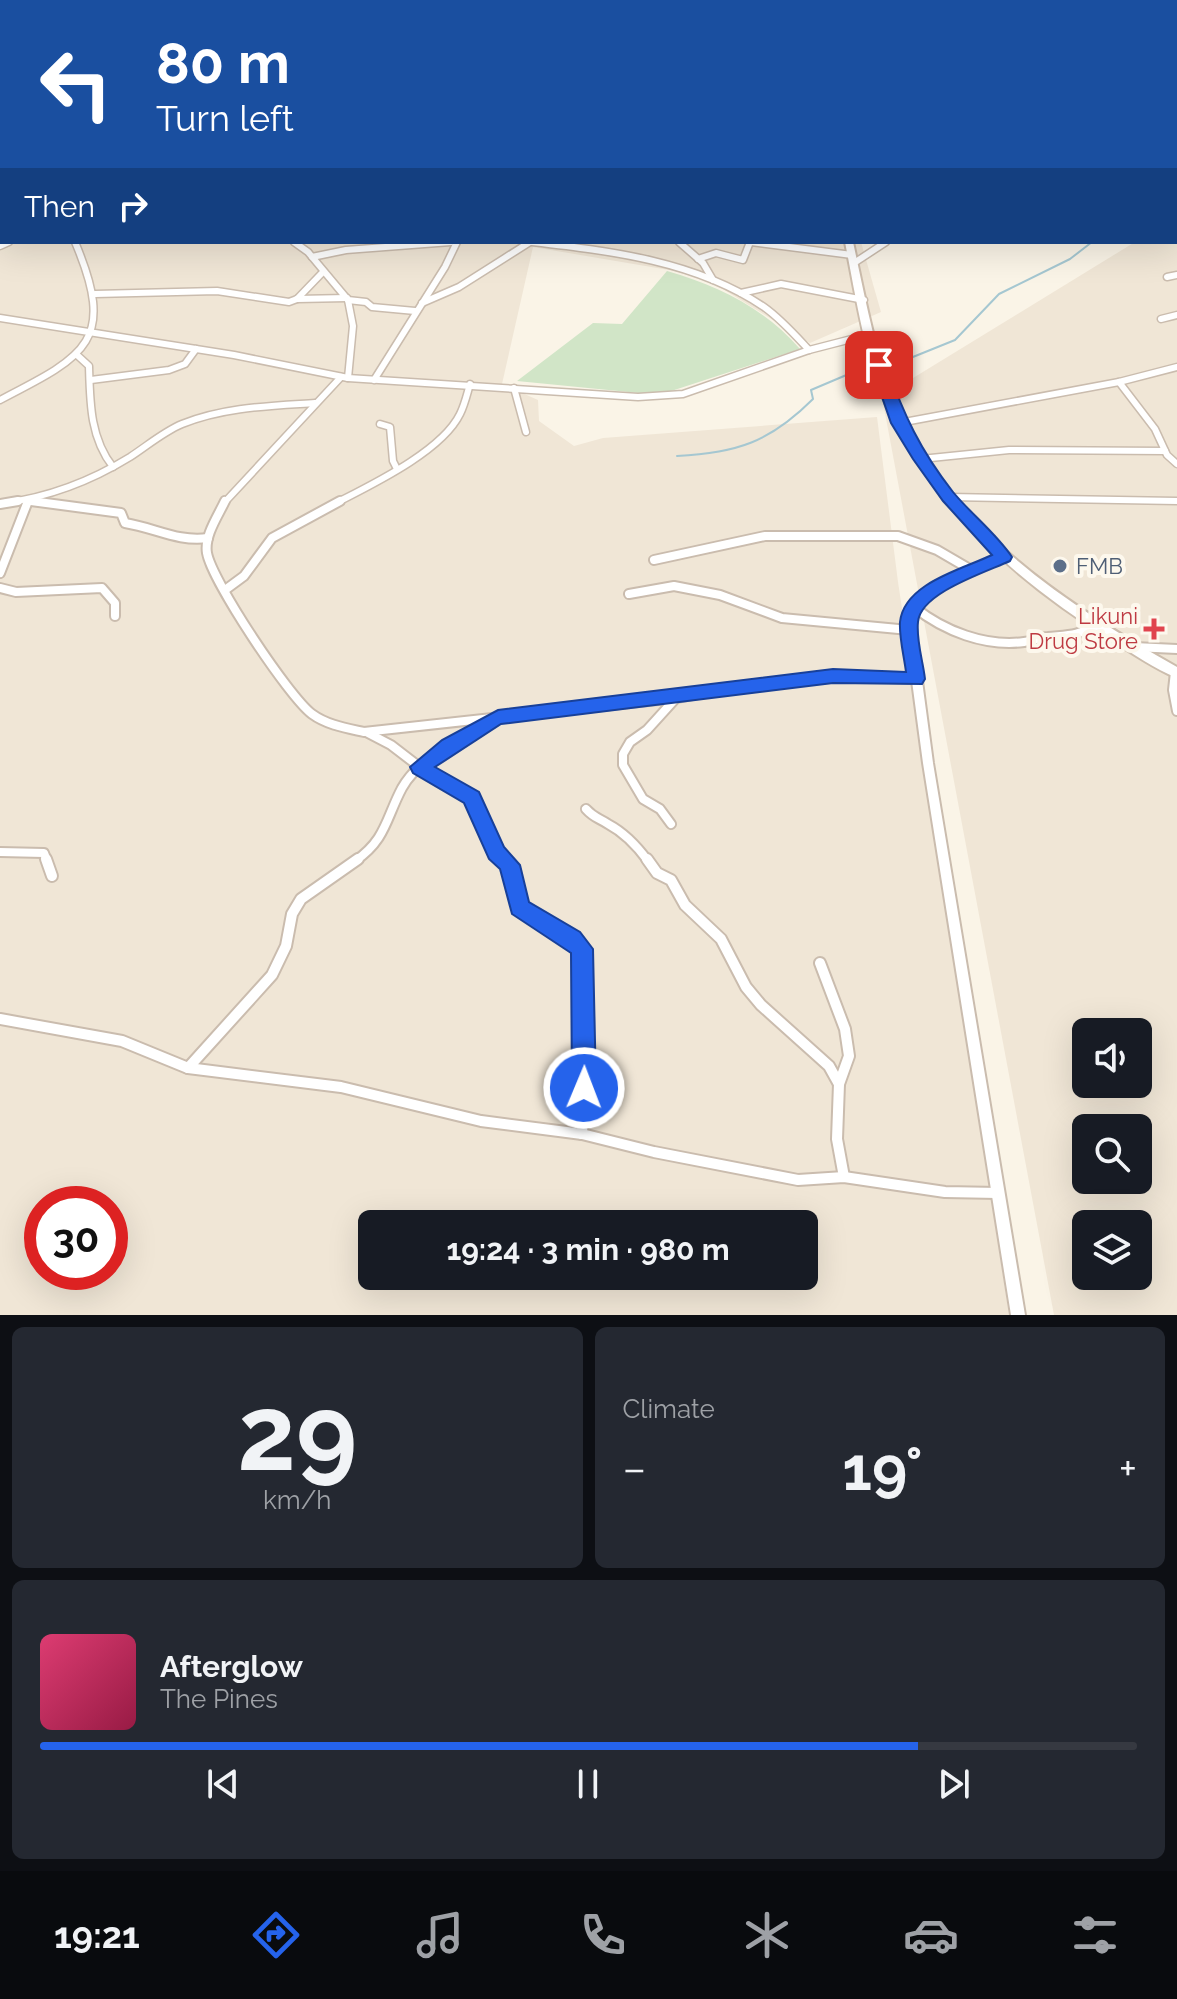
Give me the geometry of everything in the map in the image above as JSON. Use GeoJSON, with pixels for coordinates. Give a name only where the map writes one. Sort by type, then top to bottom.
{"type":"FeatureCollection","features":[{"type":"Feature","properties":{"kind":"main road"},"geometry":{"type":"LineString","coordinates":[[849,244],[871,334],[899,423],[949,497],[1004,557],[1032,581],[1095,625],[1176,672]]}},
{"type":"Feature","properties":{"kind":"street"},"geometry":{"type":"LineString","coordinates":[[0,400],[49,375],[77,355],[91,330],[97,309],[95,294],[76,244]]}},
{"type":"Feature","properties":{"kind":"street"},"geometry":{"type":"LineString","coordinates":[[296,244],[312,257],[322,273],[348,299],[353,326],[344,378],[315,403],[226,500],[208,538],[207,553],[263,654],[310,713],[331,724],[364,732],[391,745],[420,767],[472,797],[496,853],[509,865],[520,908],[572,939],[582,949],[585,1065],[582,1134]]}},
{"type":"Feature","properties":{"kind":"street"},"geometry":{"type":"LineString","coordinates":[[312,257],[342,250],[426,244]]}},
{"type":"Feature","properties":{"kind":"street"},"geometry":{"type":"LineString","coordinates":[[374,380],[445,267],[453,244]]}},
{"type":"Feature","properties":{"kind":"street"},"geometry":{"type":"LineString","coordinates":[[421,303],[459,287],[528,244]]}},
{"type":"Feature","properties":{"kind":"street"},"geometry":{"type":"LineString","coordinates":[[550,244],[588,248],[713,280],[740,293],[778,318],[809,350]]}},
{"type":"Feature","properties":{"kind":"street"},"geometry":{"type":"LineString","coordinates":[[681,244],[698,259],[713,280]]}},
{"type":"Feature","properties":{"kind":"street"},"geometry":{"type":"LineString","coordinates":[[698,259],[716,253],[743,260],[750,244]]}},
{"type":"Feature","properties":{"kind":"street"},"geometry":{"type":"LineString","coordinates":[[785,245],[853,259],[882,244]]}},
{"type":"Feature","properties":{"kind":"street"},"geometry":{"type":"LineString","coordinates":[[297,299],[322,273]]}},
{"type":"Feature","properties":{"kind":"street"},"geometry":{"type":"LineString","coordinates":[[1167,277],[1177,275]]}},
{"type":"Feature","properties":{"kind":"street"},"geometry":{"type":"LineString","coordinates":[[740,293],[781,284],[864,300]]}},
{"type":"Feature","properties":{"kind":"street"},"geometry":{"type":"LineString","coordinates":[[95,294],[217,291],[289,302],[297,299],[348,299],[366,302],[372,307],[415,311]]}},
{"type":"Feature","properties":{"kind":"street"},"geometry":{"type":"LineString","coordinates":[[1161,319],[1177,315]]}},
{"type":"Feature","properties":{"kind":"street"},"geometry":{"type":"LineString","coordinates":[[0,318],[91,330],[344,378],[638,397],[683,394],[809,350],[871,334]]}},
{"type":"Feature","properties":{"kind":"street"},"geometry":{"type":"LineString","coordinates":[[91,380],[169,370],[185,364],[196,349]]}},
{"type":"Feature","properties":{"kind":"street"},"geometry":{"type":"LineString","coordinates":[[77,355],[89,366],[90,412],[101,452],[113,467]]}},
{"type":"Feature","properties":{"kind":"street"},"geometry":{"type":"LineString","coordinates":[[899,423],[1119,382],[1176,368]]}},
{"type":"Feature","properties":{"kind":"street"},"geometry":{"type":"LineString","coordinates":[[1119,382],[1177,464]]}},
{"type":"Feature","properties":{"kind":"street"},"geometry":{"type":"LineString","coordinates":[[225,590],[244,576],[272,538],[397,469],[442,438],[460,415],[470,384]]}},
{"type":"Feature","properties":{"kind":"street"},"geometry":{"type":"LineString","coordinates":[[514,388],[526,432]]}},
{"type":"Feature","properties":{"kind":"street"},"geometry":{"type":"LineString","coordinates":[[0,504],[28,501],[67,489],[113,467],[172,429],[202,418],[258,406],[315,403]]}},
{"type":"Feature","properties":{"kind":"street"},"geometry":{"type":"LineString","coordinates":[[380,424],[390,427],[393,461],[397,469]]}},
{"type":"Feature","properties":{"kind":"street"},"geometry":{"type":"LineString","coordinates":[[921,459],[1009,450],[1165,451]]}},
{"type":"Feature","properties":{"kind":"street"},"geometry":{"type":"LineString","coordinates":[[949,497],[1177,501]]}},
{"type":"Feature","properties":{"kind":"street"},"geometry":{"type":"LineString","coordinates":[[28,501],[121,513],[125,523],[185,541],[208,538]]}},
{"type":"Feature","properties":{"kind":"street"},"geometry":{"type":"LineString","coordinates":[[0,573],[28,501]]}},
{"type":"Feature","properties":{"kind":"street"},"geometry":{"type":"LineString","coordinates":[[654,560],[765,536],[898,536],[937,550],[973,571]]}},
{"type":"Feature","properties":{"kind":"street"},"geometry":{"type":"LineString","coordinates":[[1004,557],[931,591],[914,607],[909,630],[1018,1315]]}},
{"type":"Feature","properties":{"kind":"street"},"geometry":{"type":"LineString","coordinates":[[629,594],[674,586],[720,595],[782,618],[909,630]]}},
{"type":"Feature","properties":{"kind":"street"},"geometry":{"type":"LineString","coordinates":[[0,588],[26,592],[102,588],[115,603],[115,616]]}},
{"type":"Feature","properties":{"kind":"street"},"geometry":{"type":"LineString","coordinates":[[914,607],[935,622],[989,641],[1014,643],[1069,637],[1082,635],[1095,625]]}},
{"type":"Feature","properties":{"kind":"street"},"geometry":{"type":"LineString","coordinates":[[1131,647],[1177,649]]}},
{"type":"Feature","properties":{"kind":"street"},"geometry":{"type":"LineString","coordinates":[[1176,672],[1173,690],[1177,711]]}},
{"type":"Feature","properties":{"kind":"street"},"geometry":{"type":"LineString","coordinates":[[364,732],[676,698],[741,686],[833,676],[916,679]]}},
{"type":"Feature","properties":{"kind":"street"},"geometry":{"type":"LineString","coordinates":[[671,824],[660,809],[643,799],[623,765],[623,754],[630,742],[647,730],[676,698]]}},
{"type":"Feature","properties":{"kind":"street"},"geometry":{"type":"LineString","coordinates":[[188,1068],[272,975],[286,946],[292,914],[301,899],[368,852],[383,834],[403,786],[420,767],[448,746],[498,717]]}},
{"type":"Feature","properties":{"kind":"street"},"geometry":{"type":"LineString","coordinates":[[586,809],[595,819],[606,822],[635,843],[657,873],[671,880],[685,905],[721,939],[746,987],[761,1005],[829,1066],[839,1084]]}},
{"type":"Feature","properties":{"kind":"street"},"geometry":{"type":"LineString","coordinates":[[0,852],[44,853],[52,876]]}},
{"type":"Feature","properties":{"kind":"street"},"geometry":{"type":"LineString","coordinates":[[820,963],[845,1029],[849,1056],[839,1084],[837,1139],[844,1177]]}},
{"type":"Feature","properties":{"kind":"street"},"geometry":{"type":"LineString","coordinates":[[0,1019],[122,1041],[188,1068],[341,1087],[481,1121],[582,1134],[654,1152],[798,1180],[844,1177],[945,1192],[998,1193]]}},
{"type":"Feature","properties":{"kind":"shaded area"},"geometry":{"type":"Polygon","coordinates":[[[0,244],[862,244],[881,312],[810,343],[713,283],[675,271],[533,247],[502,384],[538,400],[539,421],[574,446],[603,438],[877,417],[898,582],[1009,1315],[0,1315],[0,244]]]}},
{"type":"Feature","properties":{"kind":"shaded area"},"geometry":{"type":"Polygon","coordinates":[[[1132,244],[1177,244],[1177,1315],[1054,1315],[882,397],[1132,244]]]}},
{"type":"Feature","properties":{"kind":"green space"},"geometry":{"type":"Polygon","coordinates":[[[667,271],[740,300],[786,334],[800,349],[659,395],[517,381],[593,323],[622,324],[667,271]]]}},
{"type":"Feature","properties":{"kind":"waterway"},"geometry":{"type":"LineString","coordinates":[[885,364],[903,361],[955,340],[999,294],[1070,259],[1089,244]]}},
{"type":"Feature","properties":{"kind":"waterway"},"geometry":{"type":"LineString","coordinates":[[677,456],[718,452],[767,435],[813,399],[811,390],[870,365]]}},
{"type":"Feature","properties":{"kind":"place","name":"FMB"},"geometry":{"type":"Point","coordinates":[1060,566]}},
{"type":"Feature","properties":{"kind":"place","name":"Likuni Drug Store"},"geometry":{"type":"Point","coordinates":[1154,629]}},
{"type":"Feature","properties":{"kind":"route"},"geometry":{"type":"LineString","coordinates":[[584,1088],[582,949],[572,939],[520,908],[516,882],[509,865],[496,853],[472,797],[420,767],[448,746],[498,717],[676,698],[741,686],[833,676],[916,679],[909,630],[915,604],[931,591],[1004,557],[975,528],[921,459],[899,423],[879,365]]}}]}
